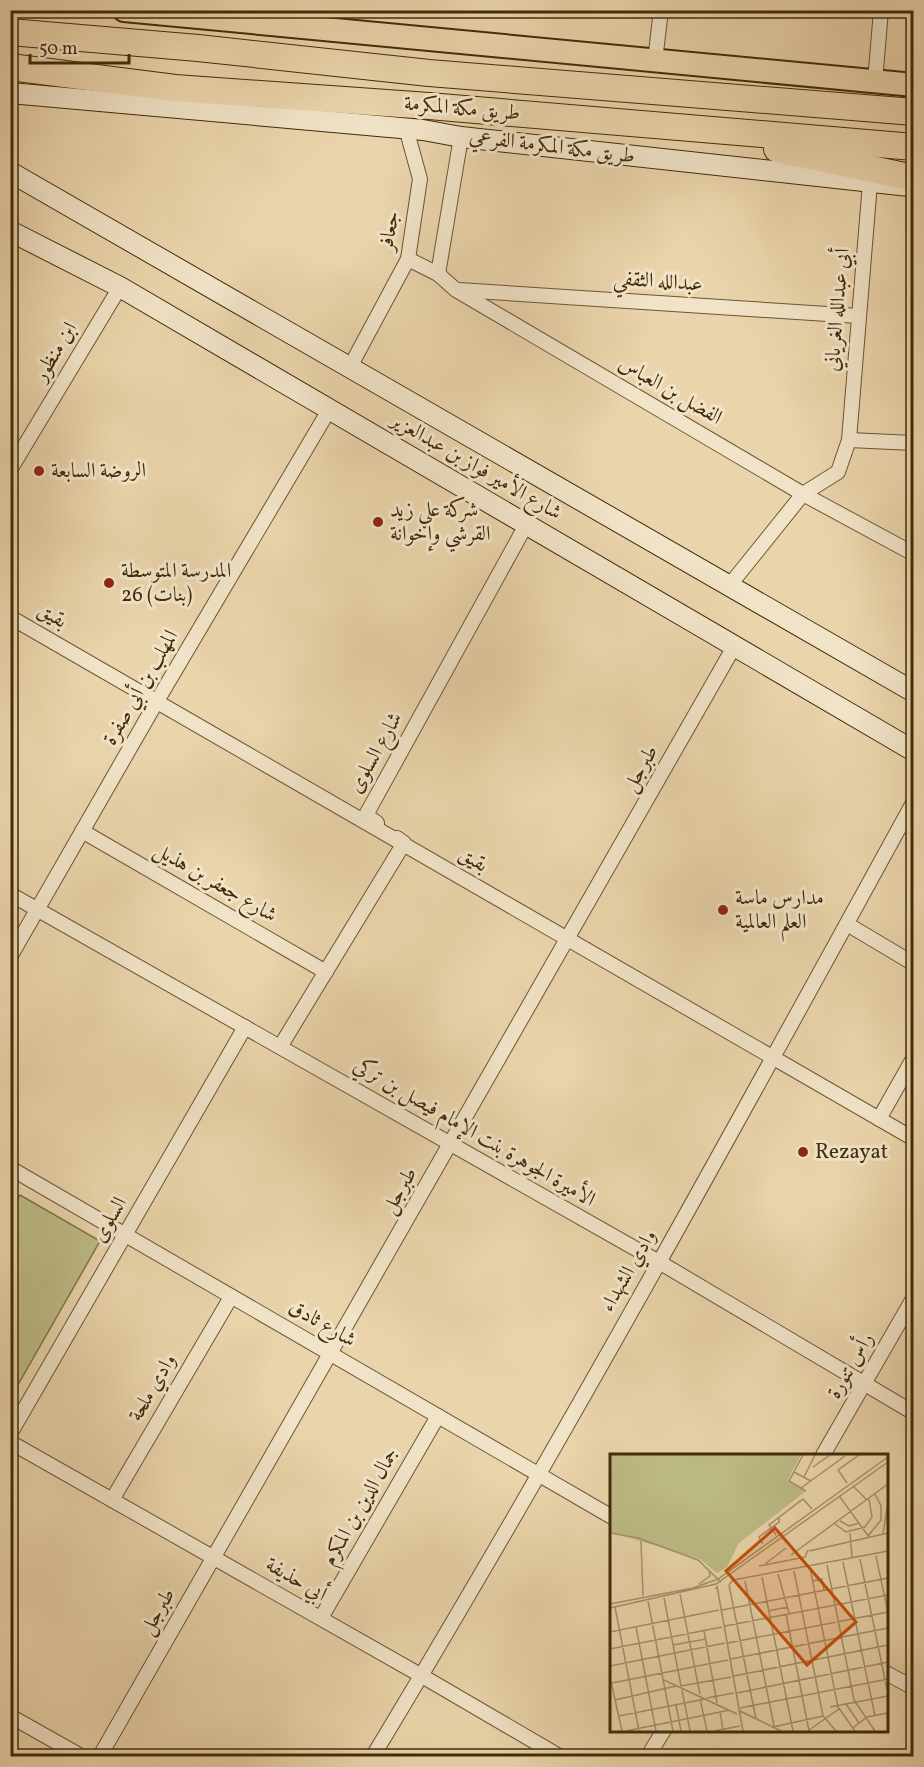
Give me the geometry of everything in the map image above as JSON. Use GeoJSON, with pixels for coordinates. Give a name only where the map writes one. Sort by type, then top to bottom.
{"type":"FeatureCollection","features":[{"type":"Feature","properties":{"kind":"highway","name":"طريق مكة المكرمة"},"geometry":{"type":"LineString","coordinates":[[10,32],[198,48],[429,73],[914,112]]}},
{"type":"Feature","properties":{"kind":"highway","name":"طريق مكة المكرمة"},"geometry":{"type":"LineString","coordinates":[[10,67],[175,88],[429,106],[914,147]]}},
{"type":"Feature","properties":{"kind":"highway"},"geometry":{"type":"LineString","coordinates":[[635,123],[757,145],[914,178]]}},
{"type":"Feature","properties":{"kind":"main road"},"geometry":{"type":"LineString","coordinates":[[124,10],[914,85]]}},
{"type":"Feature","properties":{"kind":"main road","name":"طريق مكة المكرمة الفرعي"},"geometry":{"type":"LineString","coordinates":[[10,93],[406,128],[461,137],[914,187]]}},
{"type":"Feature","properties":{"kind":"main road","name":"شارع الأمير فواز بن عبدالعزير"},"geometry":{"type":"LineString","coordinates":[[10,172],[914,692]]}},
{"type":"Feature","properties":{"kind":"main road","name":"شارع الأمير فواز بن عبدالعزير"},"geometry":{"type":"LineString","coordinates":[[10,231],[120,287],[914,751]]}},
{"type":"Feature","properties":{"kind":"street"},"geometry":{"type":"LineString","coordinates":[[655,61],[661,10]]}},
{"type":"Feature","properties":{"kind":"street"},"geometry":{"type":"LineString","coordinates":[[875,82],[880,10]]}},
{"type":"Feature","properties":{"kind":"street","name":"جعافر"},"geometry":{"type":"LineString","coordinates":[[350,367],[408,259],[420,179],[406,128]]}},
{"type":"Feature","properties":{"kind":"street"},"geometry":{"type":"LineString","coordinates":[[438,274],[461,137]]}},
{"type":"Feature","properties":{"kind":"street","name":"أبي عبدالله الغرياني"},"geometry":{"type":"LineString","coordinates":[[729,586],[803,494],[837,472],[849,440],[870,183]]}},
{"type":"Feature","properties":{"kind":"street","name":"الفضل بن العباس"},"geometry":{"type":"LineString","coordinates":[[408,259],[438,274],[456,290],[803,494],[914,554]]}},
{"type":"Feature","properties":{"kind":"street","name":"ابن منظور"},"geometry":{"type":"LineString","coordinates":[[10,470],[16,447],[120,287]]}},
{"type":"Feature","properties":{"kind":"street","name":"عبدالله الثقفي"},"geometry":{"type":"LineString","coordinates":[[456,290],[858,316]]}},
{"type":"Feature","properties":{"kind":"street","name":"المهلب بن أبي صفرة"},"geometry":{"type":"LineString","coordinates":[[10,957],[157,701],[329,410]]}},
{"type":"Feature","properties":{"kind":"street"},"geometry":{"type":"LineString","coordinates":[[849,440],[914,443]]}},
{"type":"Feature","properties":{"kind":"street","name":"شارع السلوى"},"geometry":{"type":"LineString","coordinates":[[404,843],[366,815],[526,525]]}},
{"type":"Feature","properties":{"kind":"street","name":"بقيق"},"geometry":{"type":"LineString","coordinates":[[10,617],[914,1139]]}},
{"type":"Feature","properties":{"kind":"street","name":"طبرجل"},"geometry":{"type":"LineString","coordinates":[[100,1756],[735,645]]}},
{"type":"Feature","properties":{"kind":"street","name":"وادي الشهداء"},"geometry":{"type":"LineString","coordinates":[[373,1756],[422,1676],[659,1262],[914,801]]}},
{"type":"Feature","properties":{"kind":"street","name":"شارع جعفر بن هذيل"},"geometry":{"type":"LineString","coordinates":[[82,831],[326,972]]}},
{"type":"Feature","properties":{"kind":"street"},"geometry":{"type":"LineString","coordinates":[[280,1047],[404,843]]}},
{"type":"Feature","properties":{"kind":"street","name":"الأميرة الجوهرة بنت الإمام فيصل بن تركي"},"geometry":{"type":"LineString","coordinates":[[10,894],[659,1262],[914,1413]]}},
{"type":"Feature","properties":{"kind":"street"},"geometry":{"type":"LineString","coordinates":[[847,924],[914,964]]}},
{"type":"Feature","properties":{"kind":"street","name":"السلوى"},"geometry":{"type":"LineString","coordinates":[[10,1434],[244,1027]]}},
{"type":"Feature","properties":{"kind":"street"},"geometry":{"type":"LineString","coordinates":[[879,1119],[914,1057]]}},
{"type":"Feature","properties":{"kind":"street","name":"شارع ثادق"},"geometry":{"type":"LineString","coordinates":[[10,1168],[610,1516]]}},
{"type":"Feature","properties":{"kind":"street","name":"وادي ملحة"},"geometry":{"type":"LineString","coordinates":[[112,1500],[231,1297]]}},
{"type":"Feature","properties":{"kind":"street","name":"رأس تنورة"},"geometry":{"type":"LineString","coordinates":[[824,1454],[914,1297]]}},
{"type":"Feature","properties":{"kind":"street","name":"جمال الدين بن المكرم"},"geometry":{"type":"LineString","coordinates":[[321,1618],[438,1416]]}},
{"type":"Feature","properties":{"kind":"street","name":"أبي حذيفة"},"geometry":{"type":"LineString","coordinates":[[10,1442],[559,1756]]}},
{"type":"Feature","properties":{"kind":"street"},"geometry":{"type":"LineString","coordinates":[[888,1674],[914,1688]]}},
{"type":"Feature","properties":{"kind":"street"},"geometry":{"type":"LineString","coordinates":[[10,1716],[81,1756]]}},
{"type":"Feature","properties":{"kind":"street"},"geometry":{"type":"LineString","coordinates":[[648,1756],[663,1731]]}},
{"type":"Feature","properties":{"kind":"shaded area"},"geometry":{"type":"Polygon","coordinates":[[[20,1195],[100,1241],[11,1397],[10,1211],[20,1195]]]}},
{"type":"Feature","properties":{"kind":"place","name":"الروضة السابعة"},"geometry":{"type":"Point","coordinates":[39,471]}},
{"type":"Feature","properties":{"kind":"place","name":"شركة علي زيد القرشي وإخوانة"},"geometry":{"type":"Point","coordinates":[378,522]}},
{"type":"Feature","properties":{"kind":"place","name":"المدرسة المتوسطة 26 (بنات)"},"geometry":{"type":"Point","coordinates":[109,583]}},
{"type":"Feature","properties":{"kind":"place","name":"مدارس ماسة العلم العالمية"},"geometry":{"type":"Point","coordinates":[723,910]}},
{"type":"Feature","properties":{"kind":"place","name":"Rezayat"},"geometry":{"type":"Point","coordinates":[803,1152]}}]}
